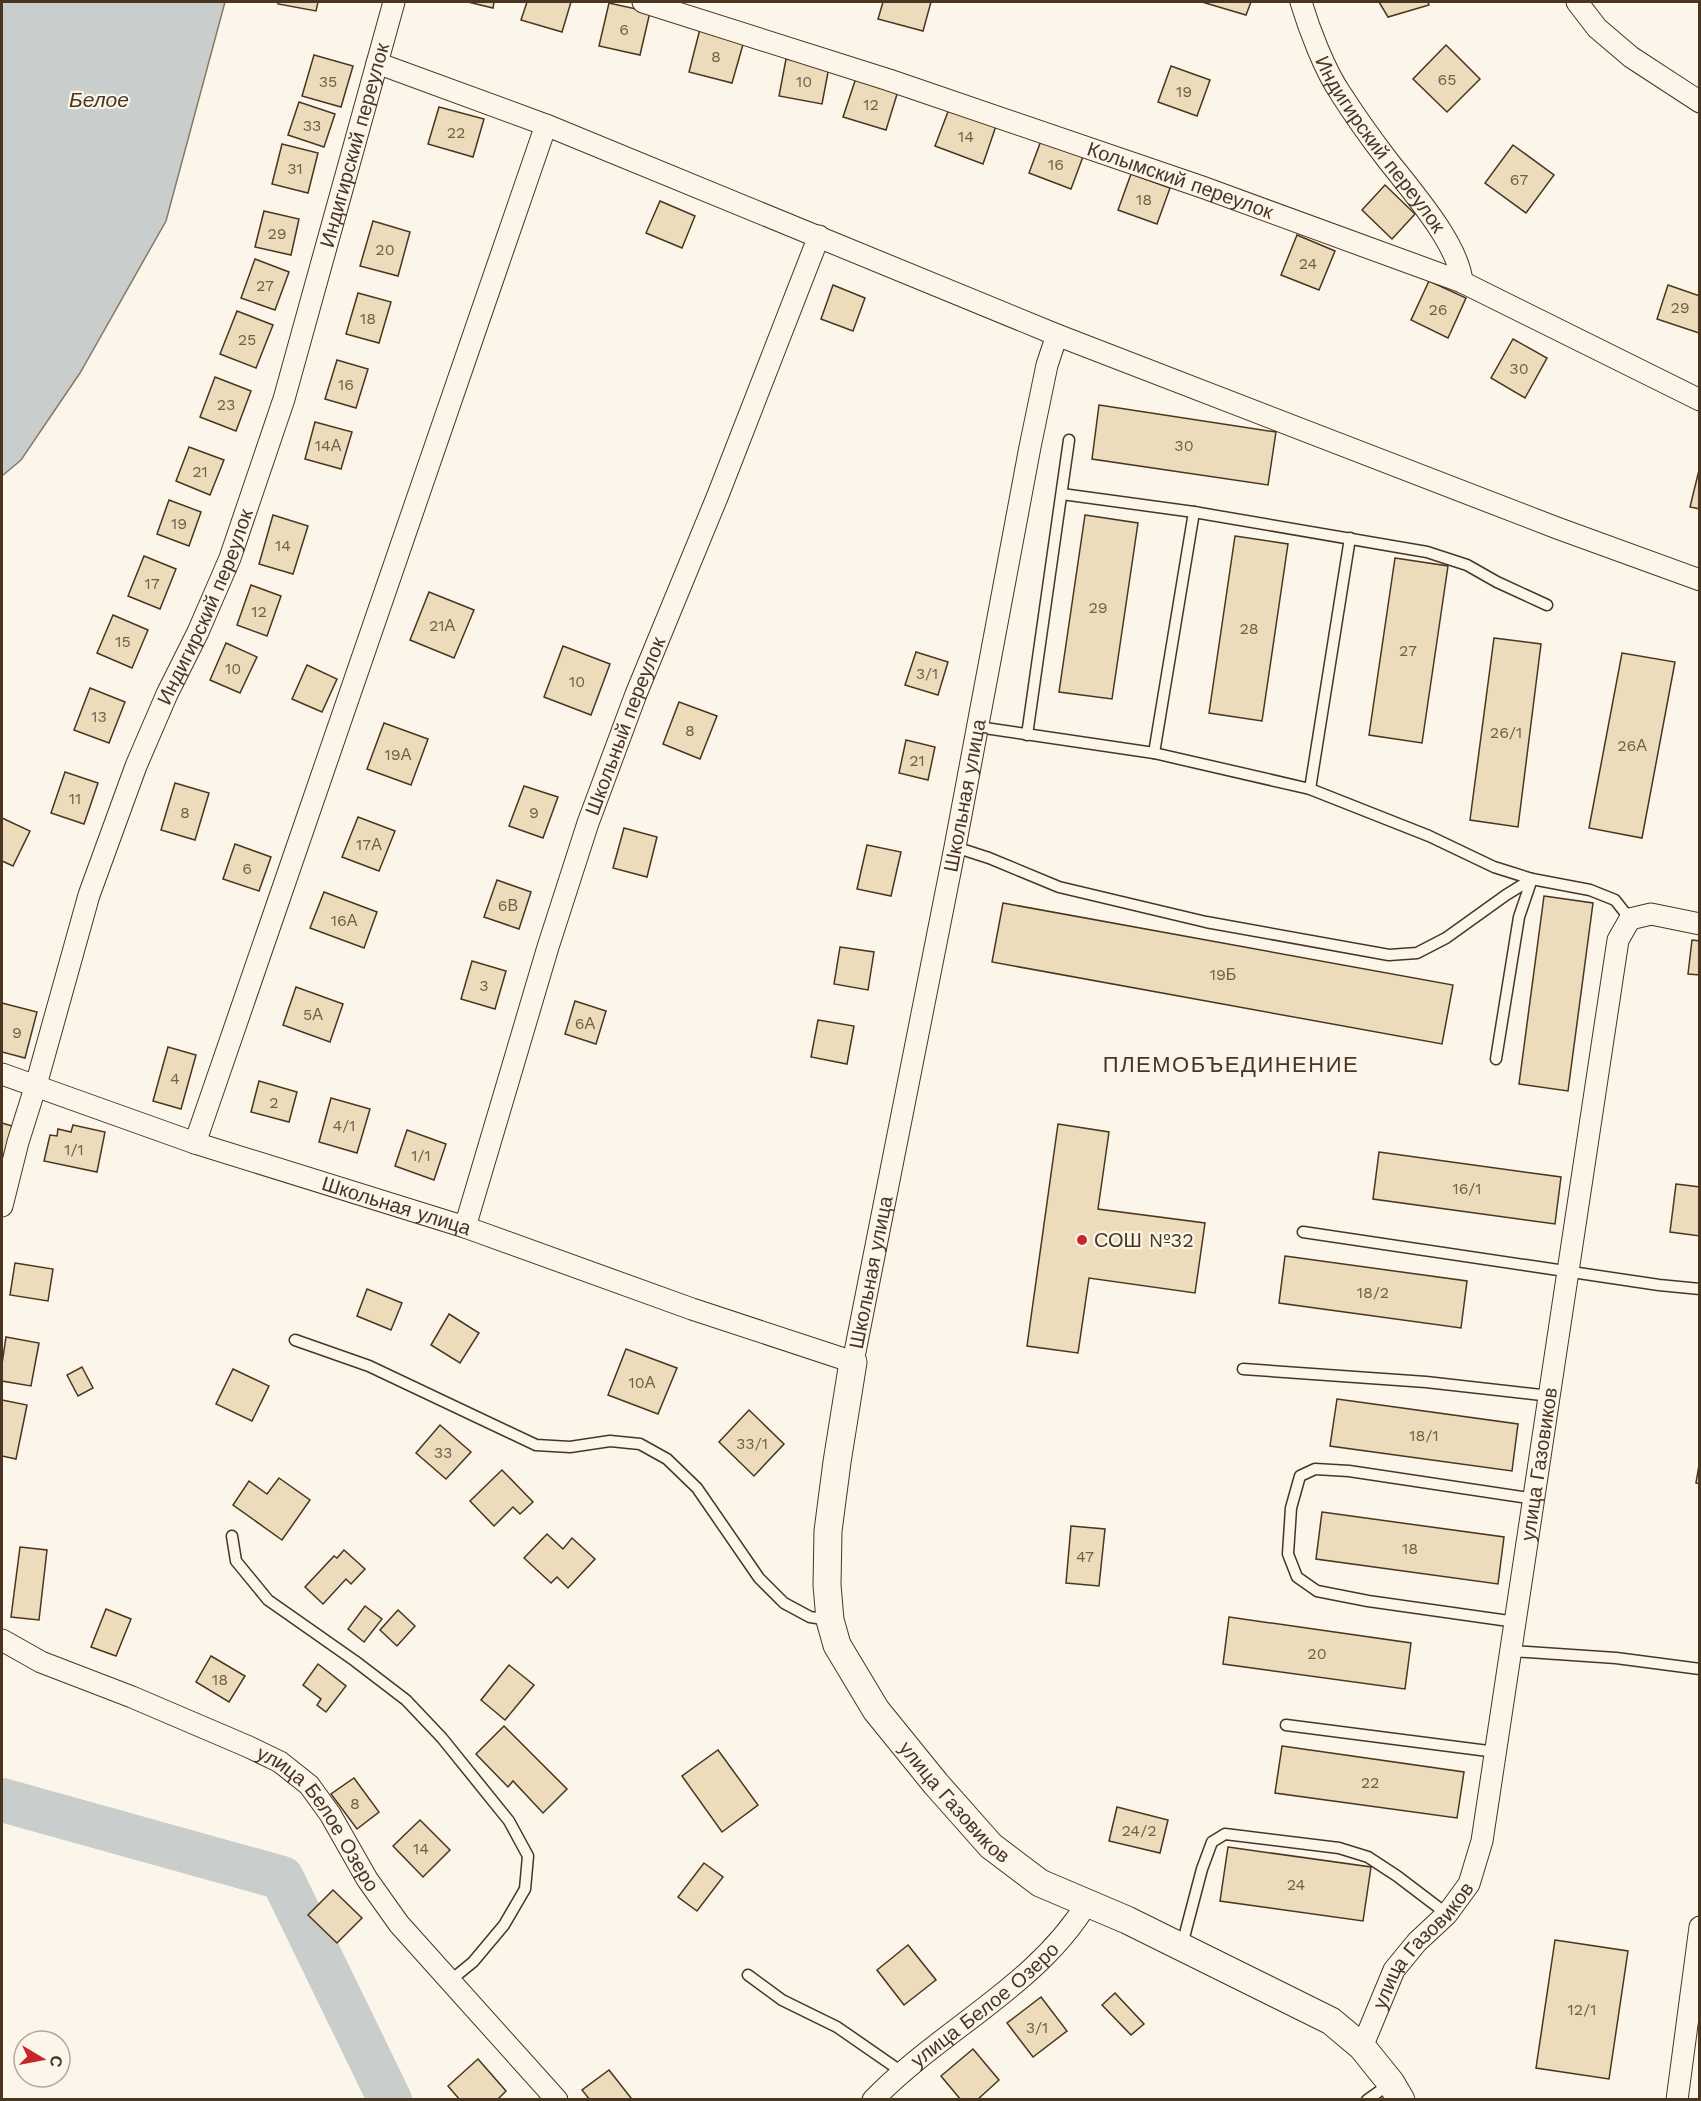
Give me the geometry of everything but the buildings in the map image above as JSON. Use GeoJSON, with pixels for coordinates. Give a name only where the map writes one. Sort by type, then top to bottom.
{"type":"FeatureCollection","features":[{"type":"Feature","properties":{"kind":"street","name":"Индигирский переулок"},"geometry":{"type":"LineString","coordinates":[[2,1206],[18,1142],[89,895],[145,746],[230,558],[284,399],[394,2]]}},
{"type":"Feature","properties":{"kind":"street","name":"Колымский переулок"},"geometry":{"type":"LineString","coordinates":[[643,2],[889,80],[1191,183],[1462,282],[1700,400]]}},
{"type":"Feature","properties":{"kind":"street","name":"Индигирский переулок"},"geometry":{"type":"LineString","coordinates":[[1301,2],[1309,27],[1339,92],[1433,221],[1461,269],[1462,282]]}},
{"type":"Feature","properties":{"kind":"street"},"geometry":{"type":"LineString","coordinates":[[1577,2],[1597,28],[1631,57],[1700,102]]}},
{"type":"Feature","properties":{"kind":"street"},"geometry":{"type":"LineString","coordinates":[[377,63],[546,125],[1057,335],[1546,524],[1700,580]]}},
{"type":"Feature","properties":{"kind":"street"},"geometry":{"type":"LineString","coordinates":[[195,1143],[546,125]]}},
{"type":"Feature","properties":{"kind":"street","name":"Школьный переулок"},"geometry":{"type":"LineString","coordinates":[[465,1227],[548,947],[588,823],[636,694],[718,495],[819,237]]}},
{"type":"Feature","properties":{"kind":"street","name":"Школьная улица"},"geometry":{"type":"LineString","coordinates":[[2,1074],[195,1143],[465,1227],[692,1309],[853,1362],[955,847],[1030,447],[1047,365],[1057,335]]}},
{"type":"Feature","properties":{"kind":"street"},"geometry":{"type":"LineString","coordinates":[[1630,919],[1651,915],[1700,924]]}},
{"type":"Feature","properties":{"kind":"street","name":"улица Газовиков"},"geometry":{"type":"LineString","coordinates":[[1362,2048],[1394,1970],[1417,1942],[1447,1914],[1469,1884],[1482,1841],[1618,940],[1630,919]]}},
{"type":"Feature","properties":{"kind":"street","name":"улица Газовиков"},"geometry":{"type":"LineString","coordinates":[[853,1362],[828,1531],[827,1585],[830,1620],[837,1645],[876,1710],[992,1846],[1040,1883],[1182,1947],[1331,2021],[1362,2048],[1396,2091]]}},
{"type":"Feature","properties":{"kind":"street","name":"улица Белое Озеро"},"geometry":{"type":"LineString","coordinates":[[2,1640],[42,1662],[142,1701],[249,1747],[280,1762],[309,1785],[330,1814],[367,1879],[399,1924],[557,2100]]}},
{"type":"Feature","properties":{"kind":"street","name":"улица Белое Озеро"},"geometry":{"type":"LineString","coordinates":[[880,2097],[902,2072],[1001,1995],[1054,1945],[1087,1903]]}},
{"type":"Feature","properties":{"kind":"street"},"geometry":{"type":"LineString","coordinates":[[1677,2100],[1700,1927]]}},
{"type":"Feature","properties":{"kind":"lane"},"geometry":{"type":"LineString","coordinates":[[1028,735],[1069,440]]}},
{"type":"Feature","properties":{"kind":"lane"},"geometry":{"type":"LineString","coordinates":[[1062,494],[1194,512],[1427,552],[1467,565],[1497,582],[1548,605]]}},
{"type":"Feature","properties":{"kind":"lane"},"geometry":{"type":"LineString","coordinates":[[1154,753],[1194,512]]}},
{"type":"Feature","properties":{"kind":"lane"},"geometry":{"type":"LineString","coordinates":[[1310,789],[1350,538]]}},
{"type":"Feature","properties":{"kind":"lane"},"geometry":{"type":"LineString","coordinates":[[978,727],[1154,753],[1310,789],[1429,836],[1494,867],[1532,879],[1590,890],[1615,900],[1630,919]]}},
{"type":"Feature","properties":{"kind":"lane"},"geometry":{"type":"LineString","coordinates":[[955,847],[989,858],[1059,887],[1206,922],[1389,955],[1417,953],[1446,938],[1532,879]]}},
{"type":"Feature","properties":{"kind":"lane"},"geometry":{"type":"LineString","coordinates":[[1496,1059],[1519,916],[1532,879]]}},
{"type":"Feature","properties":{"kind":"lane"},"geometry":{"type":"LineString","coordinates":[[1303,1232],[1659,1286],[1700,1289]]}},
{"type":"Feature","properties":{"kind":"lane"},"geometry":{"type":"LineString","coordinates":[[296,1340],[369,1366],[536,1444],[570,1447],[610,1441],[640,1444],[667,1459],[697,1488],[759,1578],[784,1603],[810,1617],[830,1620]]}},
{"type":"Feature","properties":{"kind":"lane"},"geometry":{"type":"LineString","coordinates":[[1243,1369],[1426,1382],[1550,1396]]}},
{"type":"Feature","properties":{"kind":"lane"},"geometry":{"type":"LineString","coordinates":[[1516,1622],[1368,1601],[1317,1591],[1297,1577],[1288,1554],[1291,1508],[1300,1476],[1314,1469],[1349,1471],[1535,1499]]}},
{"type":"Feature","properties":{"kind":"lane"},"geometry":{"type":"LineString","coordinates":[[232,1536],[236,1561],[268,1600],[406,1700],[442,1738],[509,1821],[528,1856],[525,1889],[504,1925],[473,1962],[451,1980]]}},
{"type":"Feature","properties":{"kind":"lane"},"geometry":{"type":"LineString","coordinates":[[1512,1651],[1616,1658],[1700,1669]]}},
{"type":"Feature","properties":{"kind":"lane"},"geometry":{"type":"LineString","coordinates":[[1286,1725],[1496,1752]]}},
{"type":"Feature","properties":{"kind":"lane"},"geometry":{"type":"LineString","coordinates":[[1182,1947],[1202,1869],[1212,1842],[1225,1834],[1339,1848],[1368,1857],[1447,1914]]}},
{"type":"Feature","properties":{"kind":"lane"},"geometry":{"type":"LineString","coordinates":[[748,1975],[782,2000],[837,2027],[902,2072]]}},
{"type":"Feature","properties":{"kind":"lane"},"geometry":{"type":"LineString","coordinates":[[1366,2100],[1396,2091]]}},
{"type":"Feature","properties":{"kind":"water","name":"Белое"},"geometry":{"type":"Polygon","coordinates":[[[2,2],[225,2],[166,221],[80,373],[21,460],[2,476],[2,2]]]}},
{"type":"Feature","properties":{"kind":"waterway"},"geometry":{"type":"LineString","coordinates":[[2,1800],[282,1878],[390,2100]]}},
{"type":"Feature","properties":{"kind":"place","name":"СОШ №32"},"geometry":{"type":"Point","coordinates":[1082,1240]}},
{"type":"Feature","properties":{"kind":"district","name":"ПЛЕМОБЪЕДИНЕНИЕ"},"geometry":{"type":"Point","coordinates":[1231,1064]}}]}
